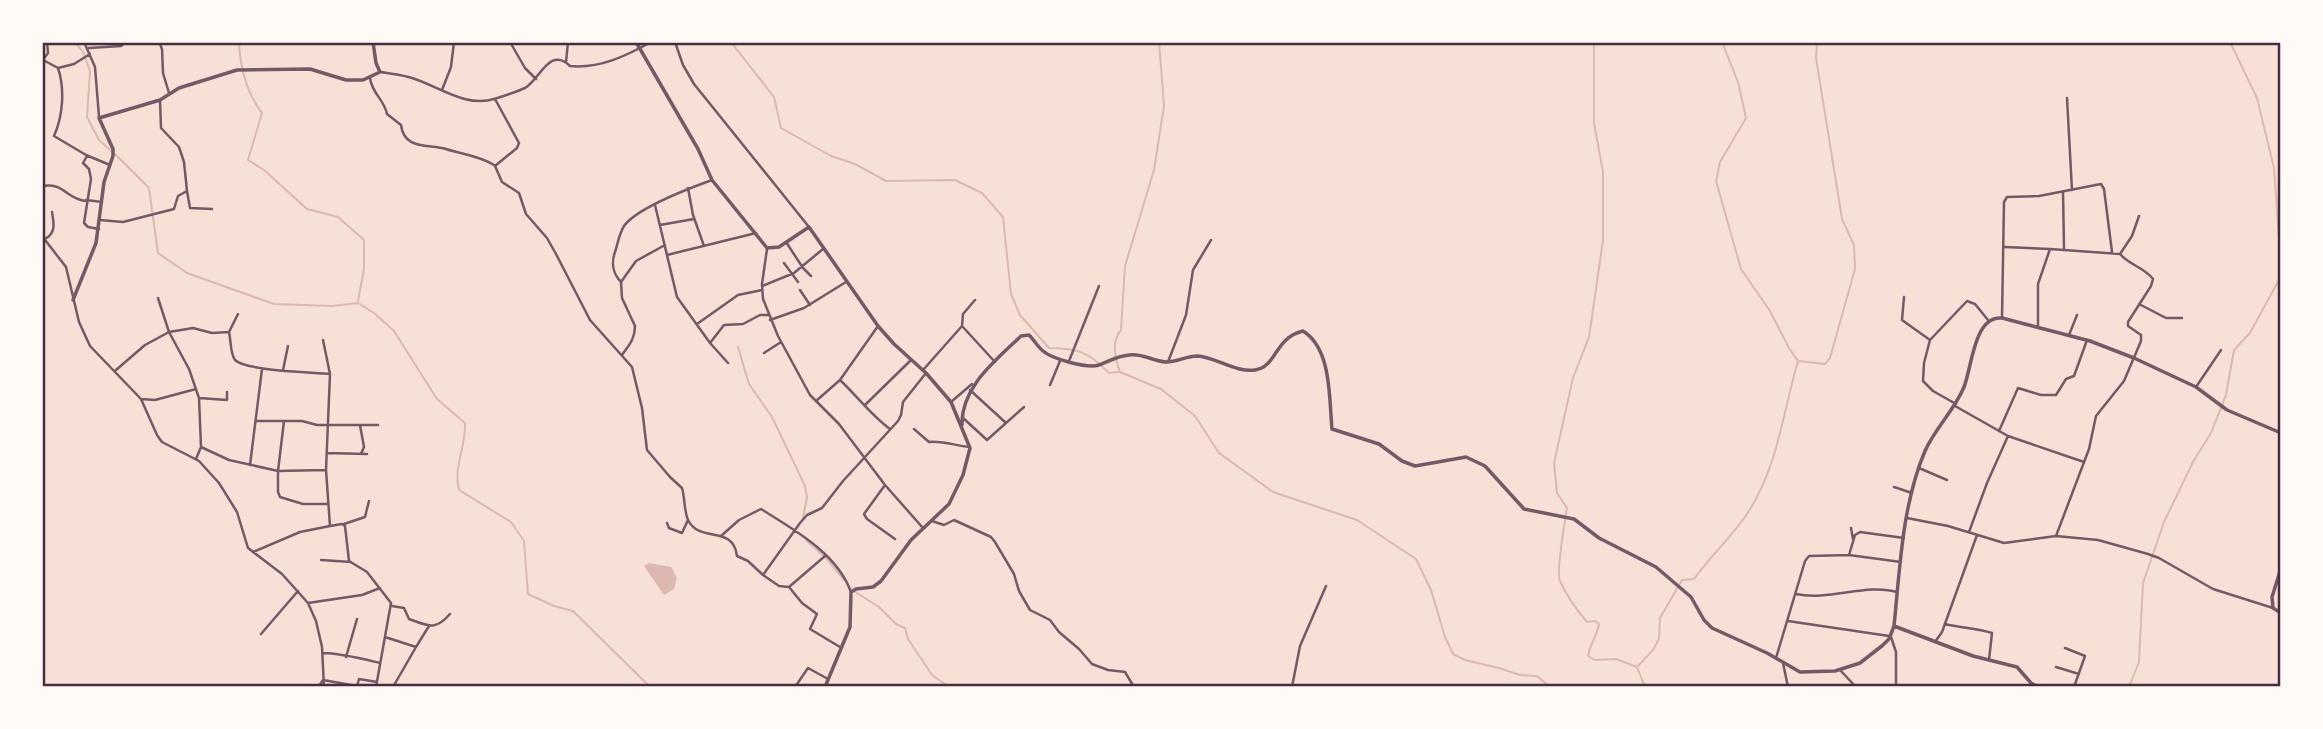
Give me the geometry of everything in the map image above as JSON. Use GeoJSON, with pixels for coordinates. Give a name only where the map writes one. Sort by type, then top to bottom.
{"type":"FeatureCollection","features":[{"type":"Feature","properties":{"kind":"street"},"geometry":{"type":"LineString","coordinates":[[47,42],[48,53],[43,60],[58,68],[74,64],[87,56]]}},
{"type":"Feature","properties":{"kind":"street"},"geometry":{"type":"LineString","coordinates":[[73,300],[94,249],[104,181],[113,151],[99,118],[97,80],[84,42]]}},
{"type":"Feature","properties":{"kind":"street"},"geometry":{"type":"LineString","coordinates":[[88,49],[121,46],[126,42]]}},
{"type":"Feature","properties":{"kind":"street"},"geometry":{"type":"LineString","coordinates":[[159,42],[169,93]]}},
{"type":"Feature","properties":{"kind":"street"},"geometry":{"type":"LineString","coordinates":[[373,42],[380,72]]}},
{"type":"Feature","properties":{"kind":"street"},"geometry":{"type":"LineString","coordinates":[[442,90],[451,67],[454,42]]}},
{"type":"Feature","properties":{"kind":"street"},"geometry":{"type":"LineString","coordinates":[[510,42],[525,68],[536,79]]}},
{"type":"Feature","properties":{"kind":"street"},"geometry":{"type":"LineString","coordinates":[[566,62],[568,42]]}},
{"type":"Feature","properties":{"kind":"street"},"geometry":{"type":"LineString","coordinates":[[636,42],[698,149],[712,180],[767,248],[762,288],[768,315],[815,401],[839,424],[885,485],[923,528]]}},
{"type":"Feature","properties":{"kind":"street"},"geometry":{"type":"LineString","coordinates":[[99,118],[160,100],[169,93],[237,70],[310,69],[346,79],[370,78],[380,72],[415,79],[457,97],[481,101],[495,99],[526,87],[536,79],[549,61],[590,67],[616,60],[651,42]]}},
{"type":"Feature","properties":{"kind":"street"},"geometry":{"type":"LineString","coordinates":[[675,42],[683,65],[694,84],[808,227],[878,326],[951,402],[954,414],[962,425]]}},
{"type":"Feature","properties":{"kind":"street"},"geometry":{"type":"LineString","coordinates":[[58,68],[61,78],[62,116],[54,136],[87,156],[110,165]]}},
{"type":"Feature","properties":{"kind":"street"},"geometry":{"type":"LineString","coordinates":[[370,78],[372,91],[385,105],[387,114],[401,125],[402,132],[409,141],[425,148],[446,149],[477,158],[495,166],[502,183],[519,193],[526,214],[547,238],[590,320],[632,367],[637,381],[647,450],[682,488],[688,520],[699,532],[723,534],[735,544],[738,557],[748,561],[779,586],[789,587],[802,603],[817,614],[810,629],[841,648]]}},
{"type":"Feature","properties":{"kind":"street"},"geometry":{"type":"LineString","coordinates":[[2067,97],[2073,190]]}},
{"type":"Feature","properties":{"kind":"street"},"geometry":{"type":"LineString","coordinates":[[495,99],[519,143],[517,148],[495,166]]}},
{"type":"Feature","properties":{"kind":"street"},"geometry":{"type":"LineString","coordinates":[[160,100],[160,128],[179,147],[184,162],[190,208],[212,209]]}},
{"type":"Feature","properties":{"kind":"street"},"geometry":{"type":"LineString","coordinates":[[87,156],[83,163],[89,169],[91,179],[86,201],[85,225],[99,229]]}},
{"type":"Feature","properties":{"kind":"street"},"geometry":{"type":"LineString","coordinates":[[622,355],[634,338],[635,326],[622,298],[621,282],[612,261],[620,236],[633,217],[688,188],[712,180]]}},
{"type":"Feature","properties":{"kind":"street"},"geometry":{"type":"LineString","coordinates":[[2002,318],[2004,202],[2007,197],[2023,198],[2103,185],[2112,252]]}},
{"type":"Feature","properties":{"kind":"street"},"geometry":{"type":"LineString","coordinates":[[42,186],[61,187],[75,199],[102,202]]}},
{"type":"Feature","properties":{"kind":"street"},"geometry":{"type":"LineString","coordinates":[[688,188],[694,219],[704,246]]}},
{"type":"Feature","properties":{"kind":"street"},"geometry":{"type":"LineString","coordinates":[[100,220],[123,222],[174,209],[178,196],[187,191]]}},
{"type":"Feature","properties":{"kind":"street"},"geometry":{"type":"LineString","coordinates":[[2063,192],[2064,249]]}},
{"type":"Feature","properties":{"kind":"street"},"geometry":{"type":"LineString","coordinates":[[655,205],[677,297],[728,363]]}},
{"type":"Feature","properties":{"kind":"street"},"geometry":{"type":"LineString","coordinates":[[52,212],[54,229],[43,238],[66,267],[79,322],[90,346],[141,399],[162,442],[195,459],[209,471],[235,508],[245,544],[282,574],[308,603],[317,621],[323,653],[324,687]]}},
{"type":"Feature","properties":{"kind":"street"},"geometry":{"type":"LineString","coordinates":[[2120,254],[2132,236],[2139,216]]}},
{"type":"Feature","properties":{"kind":"street"},"geometry":{"type":"LineString","coordinates":[[660,225],[694,219]]}},
{"type":"Feature","properties":{"kind":"street"},"geometry":{"type":"LineString","coordinates":[[767,248],[775,248],[808,227]]}},
{"type":"Feature","properties":{"kind":"street"},"geometry":{"type":"LineString","coordinates":[[667,255],[756,233]]}},
{"type":"Feature","properties":{"kind":"street"},"geometry":{"type":"LineString","coordinates":[[1168,362],[1186,315],[1193,270],[1212,240]]}},
{"type":"Feature","properties":{"kind":"street"},"geometry":{"type":"LineString","coordinates":[[786,242],[811,276]]}},
{"type":"Feature","properties":{"kind":"street"},"geometry":{"type":"LineString","coordinates":[[621,282],[636,261],[665,245]]}},
{"type":"Feature","properties":{"kind":"street"},"geometry":{"type":"LineString","coordinates":[[2005,247],[2112,252],[2120,254],[2126,261],[2149,273],[2153,279],[2128,324],[2142,336],[2134,358],[2124,381],[2096,416],[2091,442],[2056,537]]}},
{"type":"Feature","properties":{"kind":"street"},"geometry":{"type":"LineString","coordinates":[[697,324],[738,295],[762,288],[791,274],[824,249]]}},
{"type":"Feature","properties":{"kind":"street"},"geometry":{"type":"LineString","coordinates":[[2038,327],[2038,284],[2050,249]]}},
{"type":"Feature","properties":{"kind":"street"},"geometry":{"type":"LineString","coordinates":[[784,263],[798,282]]}},
{"type":"Feature","properties":{"kind":"street"},"geometry":{"type":"LineString","coordinates":[[770,320],[810,304],[846,282]]}},
{"type":"Feature","properties":{"kind":"street"},"geometry":{"type":"LineString","coordinates":[[1069,361],[1099,286]]}},
{"type":"Feature","properties":{"kind":"street"},"geometry":{"type":"LineString","coordinates":[[800,290],[810,304]]}},
{"type":"Feature","properties":{"kind":"street"},"geometry":{"type":"LineString","coordinates":[[1903,297],[1902,320],[1930,340]]}},
{"type":"Feature","properties":{"kind":"street"},"geometry":{"type":"LineString","coordinates":[[158,298],[169,331],[190,369],[199,398],[201,447],[195,459]]}},
{"type":"Feature","properties":{"kind":"street"},"geometry":{"type":"LineString","coordinates":[[763,575],[807,515],[822,508],[900,417],[903,402],[962,326],[963,314],[975,300]]}},
{"type":"Feature","properties":{"kind":"street"},"geometry":{"type":"LineString","coordinates":[[1988,320],[1975,304],[1967,301],[1930,340],[1925,355],[1923,382],[1955,405],[2008,436],[2084,463]]}},
{"type":"Feature","properties":{"kind":"street"},"geometry":{"type":"LineString","coordinates":[[2139,304],[2165,318],[2182,318]]}},
{"type":"Feature","properties":{"kind":"street"},"geometry":{"type":"LineString","coordinates":[[238,314],[229,332],[235,359],[240,363],[262,369],[330,374]]}},
{"type":"Feature","properties":{"kind":"street"},"geometry":{"type":"LineString","coordinates":[[710,343],[724,325],[743,324],[761,315],[768,315]]}},
{"type":"Feature","properties":{"kind":"street"},"geometry":{"type":"LineString","coordinates":[[2069,335],[2077,315]]}},
{"type":"Feature","properties":{"kind":"street"},"geometry":{"type":"LineString","coordinates":[[1988,320],[2002,318],[2069,335],[2134,358],[2196,387],[2221,406],[2281,433]]}},
{"type":"Feature","properties":{"kind":"street"},"geometry":{"type":"LineString","coordinates":[[951,402],[1021,336],[1030,335],[1043,352],[1060,361],[1085,366],[1101,364],[1120,356],[1143,354],[1157,361],[1168,362],[1196,356],[1252,371],[1263,368],[1284,340],[1303,331],[1311,336],[1318,346],[1323,361],[1332,429],[1379,444],[1402,461],[1415,466],[1465,457],[1486,466],[1524,509],[1574,519],[1599,538],[1656,567],[1685,589],[1712,628],[1806,673],[1840,670],[1866,660],[1880,649],[1890,635],[1894,625],[1907,518],[1919,468],[1934,435],[1955,405],[1968,375],[1979,335],[1988,320]]}},
{"type":"Feature","properties":{"kind":"street"},"geometry":{"type":"LineString","coordinates":[[815,401],[840,380],[878,326]]}},
{"type":"Feature","properties":{"kind":"street"},"geometry":{"type":"LineString","coordinates":[[962,326],[995,362]]}},
{"type":"Feature","properties":{"kind":"street"},"geometry":{"type":"LineString","coordinates":[[116,370],[145,345],[169,331],[193,328],[212,333],[229,332]]}},
{"type":"Feature","properties":{"kind":"street"},"geometry":{"type":"LineString","coordinates":[[323,340],[330,374],[326,470],[330,526]]}},
{"type":"Feature","properties":{"kind":"street"},"geometry":{"type":"LineString","coordinates":[[1999,431],[2018,388],[2041,395],[2056,395],[2066,379],[2075,374],[2087,341]]}},
{"type":"Feature","properties":{"kind":"street"},"geometry":{"type":"LineString","coordinates":[[764,353],[781,342]]}},
{"type":"Feature","properties":{"kind":"street"},"geometry":{"type":"LineString","coordinates":[[283,370],[288,345]]}},
{"type":"Feature","properties":{"kind":"street"},"geometry":{"type":"LineString","coordinates":[[2196,387],[2221,350]]}},
{"type":"Feature","properties":{"kind":"street"},"geometry":{"type":"LineString","coordinates":[[866,405],[911,360]]}},
{"type":"Feature","properties":{"kind":"street"},"geometry":{"type":"LineString","coordinates":[[1050,386],[1060,361]]}},
{"type":"Feature","properties":{"kind":"street"},"geometry":{"type":"LineString","coordinates":[[250,465],[262,369]]}},
{"type":"Feature","properties":{"kind":"street"},"geometry":{"type":"LineString","coordinates":[[840,380],[866,405],[876,419],[890,429]]}},
{"type":"Feature","properties":{"kind":"street"},"geometry":{"type":"LineString","coordinates":[[853,591],[873,587],[881,581],[911,540],[953,499],[968,463],[969,447],[961,417],[972,384]]}},
{"type":"Feature","properties":{"kind":"street"},"geometry":{"type":"LineString","coordinates":[[141,399],[155,400],[196,389]]}},
{"type":"Feature","properties":{"kind":"street"},"geometry":{"type":"LineString","coordinates":[[970,390],[1006,423]]}},
{"type":"Feature","properties":{"kind":"street"},"geometry":{"type":"LineString","coordinates":[[199,398],[227,400],[227,392]]}},
{"type":"Feature","properties":{"kind":"street"},"geometry":{"type":"LineString","coordinates":[[961,417],[987,440],[1024,407]]}},
{"type":"Feature","properties":{"kind":"street"},"geometry":{"type":"LineString","coordinates":[[256,421],[378,425]]}},
{"type":"Feature","properties":{"kind":"street"},"geometry":{"type":"LineString","coordinates":[[284,421],[278,471],[280,497],[303,504],[327,504]]}},
{"type":"Feature","properties":{"kind":"street"},"geometry":{"type":"LineString","coordinates":[[360,425],[364,447],[362,454]]}},
{"type":"Feature","properties":{"kind":"street"},"geometry":{"type":"LineString","coordinates":[[914,429],[929,442],[939,441],[969,447]]}},
{"type":"Feature","properties":{"kind":"street"},"geometry":{"type":"LineString","coordinates":[[1969,532],[2008,436]]}},
{"type":"Feature","properties":{"kind":"street"},"geometry":{"type":"LineString","coordinates":[[201,447],[229,460],[278,471],[326,470]]}},
{"type":"Feature","properties":{"kind":"street"},"geometry":{"type":"LineString","coordinates":[[327,453],[367,454]]}},
{"type":"Feature","properties":{"kind":"street"},"geometry":{"type":"LineString","coordinates":[[1919,468],[1947,480]]}},
{"type":"Feature","properties":{"kind":"street"},"geometry":{"type":"LineString","coordinates":[[885,485],[864,514],[895,539]]}},
{"type":"Feature","properties":{"kind":"street"},"geometry":{"type":"LineString","coordinates":[[1894,487],[1912,493]]}},
{"type":"Feature","properties":{"kind":"street"},"geometry":{"type":"LineString","coordinates":[[252,552],[291,535],[365,517],[369,501]]}},
{"type":"Feature","properties":{"kind":"street"},"geometry":{"type":"LineString","coordinates":[[723,534],[759,508],[795,530],[839,570],[853,591],[851,624],[825,687]]}},
{"type":"Feature","properties":{"kind":"street"},"geometry":{"type":"LineString","coordinates":[[1907,518],[2008,543],[2056,537],[2098,540],[2160,558],[2213,589],[2281,613]]}},
{"type":"Feature","properties":{"kind":"street"},"geometry":{"type":"LineString","coordinates":[[667,523],[669,528],[682,533],[688,520]]}},
{"type":"Feature","properties":{"kind":"street"},"geometry":{"type":"LineString","coordinates":[[932,521],[944,525],[954,520],[991,537],[1014,574],[1019,591],[1030,610],[1049,620],[1092,664],[1108,670],[1125,671],[1134,687]]}},
{"type":"Feature","properties":{"kind":"street"},"geometry":{"type":"LineString","coordinates":[[344,524],[351,562]]}},
{"type":"Feature","properties":{"kind":"street"},"geometry":{"type":"LineString","coordinates":[[1849,555],[1853,539],[1850,528]]}},
{"type":"Feature","properties":{"kind":"street"},"geometry":{"type":"LineString","coordinates":[[1853,539],[1860,532],[1904,538]]}},
{"type":"Feature","properties":{"kind":"street"},"geometry":{"type":"LineString","coordinates":[[1935,642],[1945,624],[1977,535]]}},
{"type":"Feature","properties":{"kind":"street"},"geometry":{"type":"LineString","coordinates":[[1776,658],[1805,561],[1809,556],[1849,555],[1901,562]]}},
{"type":"Feature","properties":{"kind":"street"},"geometry":{"type":"LineString","coordinates":[[789,587],[825,556]]}},
{"type":"Feature","properties":{"kind":"street"},"geometry":{"type":"LineString","coordinates":[[321,560],[351,562],[364,569],[381,587],[392,606],[376,687]]}},
{"type":"Feature","properties":{"kind":"street"},"geometry":{"type":"LineString","coordinates":[[2273,608],[2272,597],[2281,568]]}},
{"type":"Feature","properties":{"kind":"street"},"geometry":{"type":"LineString","coordinates":[[1292,687],[1300,646],[1326,586]]}},
{"type":"Feature","properties":{"kind":"street"},"geometry":{"type":"LineString","coordinates":[[308,603],[362,595],[381,587]]}},
{"type":"Feature","properties":{"kind":"street"},"geometry":{"type":"LineString","coordinates":[[1796,594],[1822,595],[1883,589],[1897,592]]}},
{"type":"Feature","properties":{"kind":"street"},"geometry":{"type":"LineString","coordinates":[[261,634],[298,591]]}},
{"type":"Feature","properties":{"kind":"street"},"geometry":{"type":"LineString","coordinates":[[392,606],[404,608],[408,618],[429,626],[439,624],[450,614]]}},
{"type":"Feature","properties":{"kind":"street"},"geometry":{"type":"LineString","coordinates":[[346,657],[357,619]]}},
{"type":"Feature","properties":{"kind":"street"},"geometry":{"type":"LineString","coordinates":[[1788,621],[1890,635]]}},
{"type":"Feature","properties":{"kind":"street"},"geometry":{"type":"LineString","coordinates":[[1945,624],[1992,633],[1989,660]]}},
{"type":"Feature","properties":{"kind":"street"},"geometry":{"type":"LineString","coordinates":[[1894,625],[1935,642],[2017,667],[2038,687]]}},
{"type":"Feature","properties":{"kind":"street"},"geometry":{"type":"LineString","coordinates":[[393,687],[429,626]]}},
{"type":"Feature","properties":{"kind":"street"},"geometry":{"type":"LineString","coordinates":[[1890,635],[1896,652],[1896,687]]}},
{"type":"Feature","properties":{"kind":"street"},"geometry":{"type":"LineString","coordinates":[[386,637],[416,647]]}},
{"type":"Feature","properties":{"kind":"street"},"geometry":{"type":"LineString","coordinates":[[2065,648],[2085,656],[2074,687]]}},
{"type":"Feature","properties":{"kind":"street"},"geometry":{"type":"LineString","coordinates":[[323,653],[338,653],[380,663]]}},
{"type":"Feature","properties":{"kind":"street"},"geometry":{"type":"LineString","coordinates":[[1783,663],[1788,687]]}},
{"type":"Feature","properties":{"kind":"street"},"geometry":{"type":"LineString","coordinates":[[2056,667],[2079,674]]}},
{"type":"Feature","properties":{"kind":"street"},"geometry":{"type":"LineString","coordinates":[[795,687],[808,668],[828,679]]}},
{"type":"Feature","properties":{"kind":"street"},"geometry":{"type":"LineString","coordinates":[[1840,670],[1856,687]]}},
{"type":"Feature","properties":{"kind":"street"},"geometry":{"type":"LineString","coordinates":[[323,680],[357,686],[359,679],[377,682]]}},
{"type":"Feature","properties":{"kind":"street"},"geometry":{"type":"LineString","coordinates":[[318,687],[323,680]]}},
{"type":"Feature","properties":{"kind":"shaded area"},"geometry":{"type":"Polygon","coordinates":[[[649,563],[671,567],[677,578],[674,589],[664,595],[644,566],[649,563]]]}},
{"type":"Feature","properties":{"kind":"waterway"},"geometry":{"type":"LineString","coordinates":[[75,42],[83,52],[90,71],[87,117],[99,140],[149,188],[158,253],[187,273],[274,304],[332,306],[358,303],[374,313],[394,331],[437,399],[465,423],[458,473],[459,490],[511,522],[524,541],[528,594],[573,611],[650,687]]}},
{"type":"Feature","properties":{"kind":"waterway"},"geometry":{"type":"LineString","coordinates":[[239,42],[245,79],[262,113],[248,160],[264,170],[307,209],[338,217],[364,240],[364,269],[358,301]]}},
{"type":"Feature","properties":{"kind":"waterway"},"geometry":{"type":"LineString","coordinates":[[731,42],[774,97],[781,128],[831,156],[855,164],[886,181],[955,180],[982,193],[1003,217],[1011,294],[1020,315],[1049,348],[1082,353],[1095,360],[1109,373],[1119,372]]}},
{"type":"Feature","properties":{"kind":"waterway"},"geometry":{"type":"LineString","coordinates":[[1159,42],[1164,106],[1154,170],[1125,266],[1121,330],[1115,345],[1120,372],[1161,389],[1195,416],[1219,453],[1273,492],[1357,520],[1416,559],[1431,590],[1453,654],[1465,660],[1520,675],[1537,676],[1550,687]]}},
{"type":"Feature","properties":{"kind":"waterway"},"geometry":{"type":"LineString","coordinates":[[1594,42],[1594,123],[1603,172],[1603,240],[1589,337],[1573,378],[1554,463],[1557,493],[1567,508],[1559,576],[1575,608],[1587,622],[1595,621],[1599,624],[1588,656],[1595,660],[1616,659],[1637,667]]}},
{"type":"Feature","properties":{"kind":"waterway"},"geometry":{"type":"LineString","coordinates":[[1722,42],[1738,82],[1746,118],[1720,162],[1716,181],[1741,269],[1770,311],[1798,361],[1825,364],[1830,358],[1855,269],[1854,245],[1842,219],[1816,58],[1817,42]]}},
{"type":"Feature","properties":{"kind":"waterway"},"geometry":{"type":"LineString","coordinates":[[2230,42],[2257,98],[2274,168],[2281,268]]}},
{"type":"Feature","properties":{"kind":"waterway"},"geometry":{"type":"LineString","coordinates":[[2129,687],[2139,662],[2143,583],[2164,522],[2193,462],[2211,433],[2226,395],[2234,350],[2250,333],[2281,276]]}},
{"type":"Feature","properties":{"kind":"waterway"},"geometry":{"type":"LineString","coordinates":[[738,347],[749,384],[772,417],[805,486],[807,497],[803,518]]}},
{"type":"Feature","properties":{"kind":"waterway"},"geometry":{"type":"LineString","coordinates":[[1645,687],[1637,667],[1659,639],[1660,618],[1682,580],[1694,579],[1743,520],[1759,493],[1779,438],[1798,361]]}},
{"type":"Feature","properties":{"kind":"waterway"},"geometry":{"type":"LineString","coordinates":[[807,541],[827,559],[844,580]]}},
{"type":"Feature","properties":{"kind":"waterway"},"geometry":{"type":"LineString","coordinates":[[849,588],[905,628],[908,639],[932,675],[949,687]]}}]}
